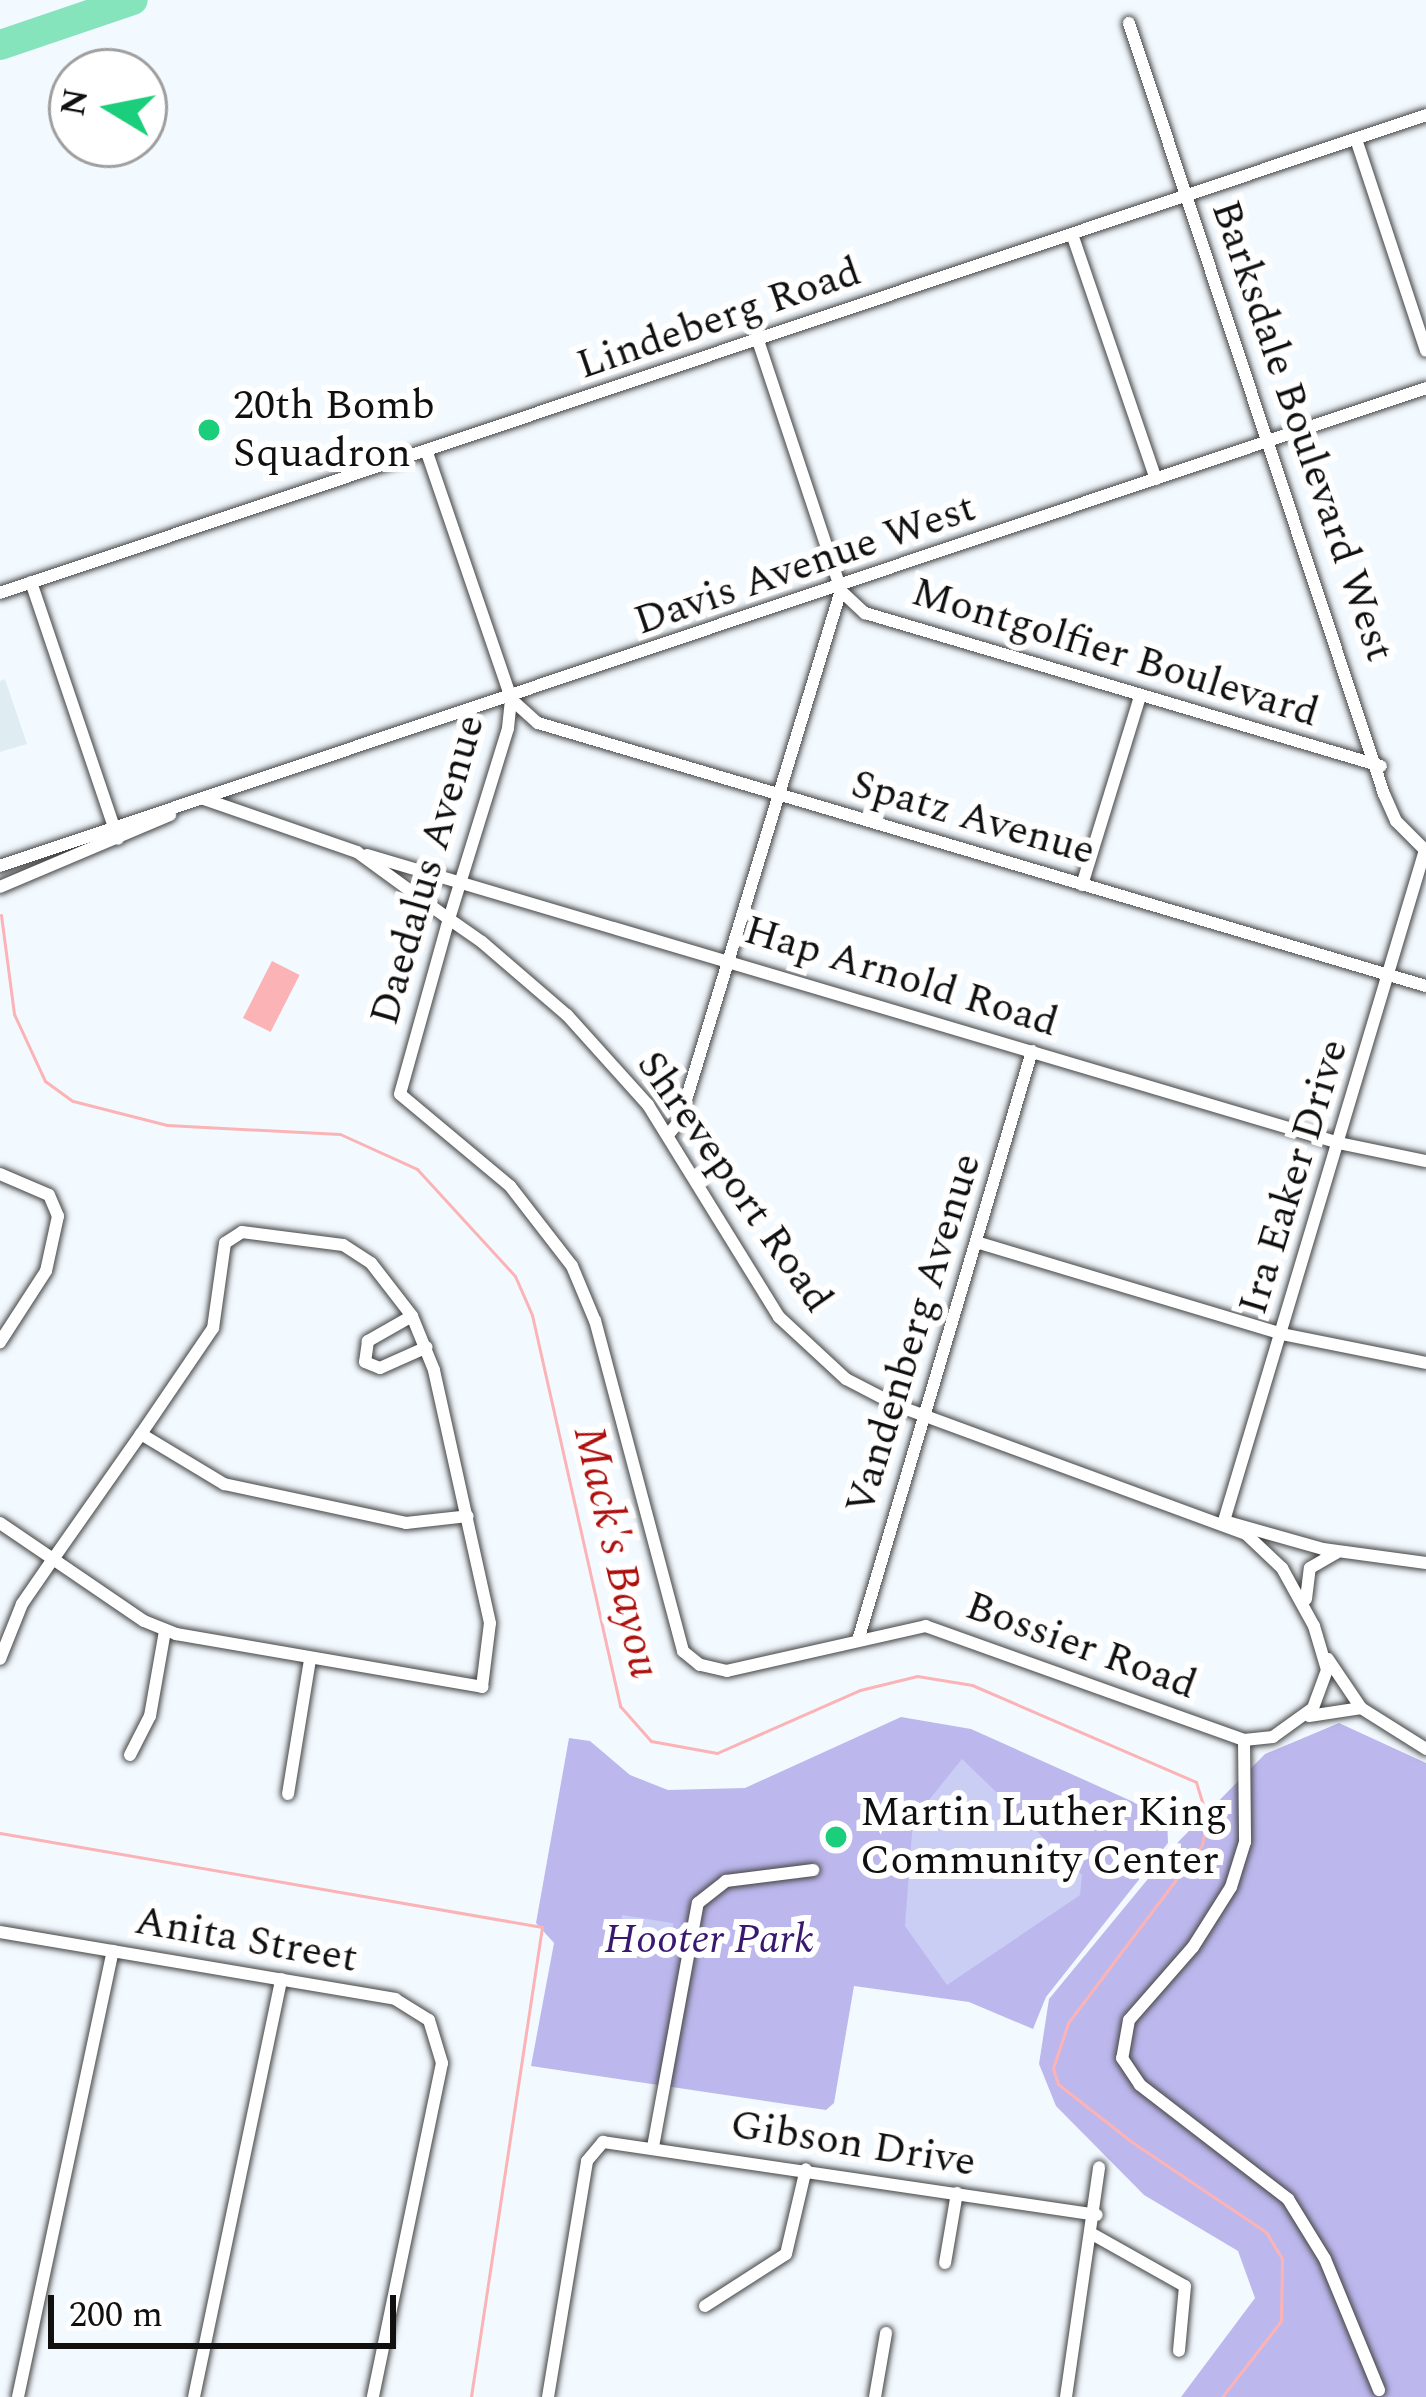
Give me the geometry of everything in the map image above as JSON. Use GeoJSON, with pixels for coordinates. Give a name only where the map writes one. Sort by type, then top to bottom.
{"type":"FeatureCollection","features":[{"type":"Feature","properties":{"kind":"street","name":"Barksdale Boulevard West"},"geometry":{"type":"LineString","coordinates":[[1129,23],[1396,821],[1425,850]]}},
{"type":"Feature","properties":{"kind":"street","name":"Lindeberg Road"},"geometry":{"type":"LineString","coordinates":[[0,593],[1426,115]]}},
{"type":"Feature","properties":{"kind":"street"},"geometry":{"type":"LineString","coordinates":[[1356,139],[1426,351]]}},
{"type":"Feature","properties":{"kind":"street"},"geometry":{"type":"LineString","coordinates":[[1072,234],[1156,479]]}},
{"type":"Feature","properties":{"kind":"street"},"geometry":{"type":"LineString","coordinates":[[668,1135],[680,1120],[841,590],[758,340]]}},
{"type":"Feature","properties":{"kind":"street","name":"Davis Avenue West"},"geometry":{"type":"LineString","coordinates":[[0,866],[116,832],[841,590],[1426,388]]}},
{"type":"Feature","properties":{"kind":"street","name":"Daedalus Avenue"},"geometry":{"type":"LineString","coordinates":[[404,1102],[400,1085],[463,880],[511,698],[427,452]]}},
{"type":"Feature","properties":{"kind":"street"},"geometry":{"type":"LineString","coordinates":[[31,582],[116,832]]}},
{"type":"Feature","properties":{"kind":"street","name":"Montgolfier Boulevard"},"geometry":{"type":"LineString","coordinates":[[841,590],[865,613],[1381,766]]}},
{"type":"Feature","properties":{"kind":"street"},"geometry":{"type":"LineString","coordinates":[[1082,885],[1140,697]]}},
{"type":"Feature","properties":{"kind":"street","name":"Spatz Avenue"},"geometry":{"type":"LineString","coordinates":[[511,698],[538,723],[1426,986]]}},
{"type":"Feature","properties":{"kind":"street","name":"Shreveport Road"},"geometry":{"type":"LineString","coordinates":[[204,800],[357,852],[567,1015],[668,1135],[779,1317],[846,1379],[924,1415],[1224,1521],[1268,1553],[1309,1612],[1326,1656],[1361,1708],[1426,1749]]}},
{"type":"Feature","properties":{"kind":"street","name":"Davis Avenue West"},"geometry":{"type":"LineString","coordinates":[[0,887],[116,832]]}},
{"type":"Feature","properties":{"kind":"street","name":"Ira Eaker Drive"},"geometry":{"type":"LineString","coordinates":[[1224,1521],[1425,850]]}},
{"type":"Feature","properties":{"kind":"street","name":"Hap Arnold Road"},"geometry":{"type":"LineString","coordinates":[[357,852],[1340,1143],[1426,1161]]}},
{"type":"Feature","properties":{"kind":"street","name":"Vandenberg Avenue"},"geometry":{"type":"LineString","coordinates":[[859,1637],[1032,1051]]}},
{"type":"Feature","properties":{"kind":"street","name":"Bossier Road"},"geometry":{"type":"LineString","coordinates":[[404,1102],[510,1186],[572,1266],[595,1322],[683,1651],[700,1665],[727,1671],[916,1625],[948,1629],[1244,1740]]}},
{"type":"Feature","properties":{"kind":"street"},"geometry":{"type":"LineString","coordinates":[[0,1174],[49,1195],[58,1216],[46,1271],[0,1342]]}},
{"type":"Feature","properties":{"kind":"street"},"geometry":{"type":"LineString","coordinates":[[0,1522],[52,1559],[165,1631],[482,1688],[488,1605],[427,1347],[412,1316],[371,1263],[343,1245],[229,1237],[218,1318],[141,1434],[52,1559],[15,1616],[0,1659]]}},
{"type":"Feature","properties":{"kind":"street"},"geometry":{"type":"LineString","coordinates":[[976,1242],[1282,1334],[1426,1363]]}},
{"type":"Feature","properties":{"kind":"street"},"geometry":{"type":"LineString","coordinates":[[412,1316],[368,1341],[364,1362],[380,1368],[427,1347]]}},
{"type":"Feature","properties":{"kind":"street"},"geometry":{"type":"LineString","coordinates":[[141,1434],[224,1484],[406,1523],[468,1516]]}},
{"type":"Feature","properties":{"kind":"street"},"geometry":{"type":"LineString","coordinates":[[1224,1521],[1339,1552],[1426,1563]]}},
{"type":"Feature","properties":{"kind":"street"},"geometry":{"type":"LineString","coordinates":[[1309,1612],[1306,1574],[1339,1552]]}},
{"type":"Feature","properties":{"kind":"street"},"geometry":{"type":"LineString","coordinates":[[130,1755],[150,1716],[165,1631]]}},
{"type":"Feature","properties":{"kind":"street","name":"Shreveport Road"},"geometry":{"type":"LineString","coordinates":[[1301,1720],[1323,1690],[1326,1656]]}},
{"type":"Feature","properties":{"kind":"street"},"geometry":{"type":"LineString","coordinates":[[288,1794],[310,1659]]}},
{"type":"Feature","properties":{"kind":"street"},"geometry":{"type":"LineString","coordinates":[[1361,1708],[1301,1720],[1273,1737],[1244,1740],[1245,1842],[1232,1887],[1193,1947],[1129,2020],[1122,2058],[1140,2085],[1288,2199],[1325,2259],[1378,2390]]}},
{"type":"Feature","properties":{"kind":"street"},"geometry":{"type":"LineString","coordinates":[[653,2146],[698,1903],[726,1881],[813,1870]]}},
{"type":"Feature","properties":{"kind":"street","name":"Anita Street"},"geometry":{"type":"LineString","coordinates":[[0,1932],[406,2003],[429,2020],[442,2063],[373,2397]]}},
{"type":"Feature","properties":{"kind":"street"},"geometry":{"type":"LineString","coordinates":[[18,2397],[113,1951]]}},
{"type":"Feature","properties":{"kind":"street"},"geometry":{"type":"LineString","coordinates":[[194,2397],[281,1979]]}},
{"type":"Feature","properties":{"kind":"street","name":"Gibson Drive"},"geometry":{"type":"LineString","coordinates":[[548,2397],[587,2161],[598,2144],[653,2146],[1097,2215]]}},
{"type":"Feature","properties":{"kind":"street"},"geometry":{"type":"LineString","coordinates":[[1066,2397],[1097,2215],[1099,2167]]}},
{"type":"Feature","properties":{"kind":"street"},"geometry":{"type":"LineString","coordinates":[[705,2306],[786,2254],[806,2169]]}},
{"type":"Feature","properties":{"kind":"street"},"geometry":{"type":"LineString","coordinates":[[945,2263],[957,2193]]}},
{"type":"Feature","properties":{"kind":"street"},"geometry":{"type":"LineString","coordinates":[[1094,2235],[1184,2286],[1179,2351]]}},
{"type":"Feature","properties":{"kind":"street"},"geometry":{"type":"LineString","coordinates":[[875,2397],[886,2333]]}},
{"type":"Feature","properties":{"kind":"green space","name":"Hooter Park"},"geometry":{"type":"Polygon","coordinates":[[[901,1717],[971,1729],[1167,1817],[1168,1843],[1046,1997],[1033,2029],[969,2002],[854,1986],[834,2103],[826,2110],[531,2066],[554,1943],[536,1923],[569,1738],[590,1741],[630,1775],[668,1790],[745,1788],[901,1717]]]}},
{"type":"Feature","properties":{"kind":"green space"},"geometry":{"type":"Polygon","coordinates":[[[1339,1723],[1426,1763],[1426,2397],[1181,2397],[1255,2298],[1238,2251],[1144,2195],[1056,2106],[1039,2064],[1049,1999],[1180,1840],[1265,1754],[1339,1723]]]}},
{"type":"Feature","properties":{"kind":"shaded area"},"geometry":{"type":"Polygon","coordinates":[[[5,679],[27,744],[0,752],[0,681],[5,679]]]}},
{"type":"Feature","properties":{"kind":"shaded area"},"geometry":{"type":"Polygon","coordinates":[[[272,961],[300,975],[271,1032],[243,1018],[272,961]]]}},
{"type":"Feature","properties":{"kind":"shaded area"},"geometry":{"type":"Polygon","coordinates":[[[962,1759],[1082,1875],[1080,1895],[947,1985],[905,1926],[913,1820],[962,1759]]]}},
{"type":"Feature","properties":{"kind":"shaded area"},"geometry":{"type":"Polygon","coordinates":[[[622,1915],[673,1923],[669,1949],[618,1941],[622,1915]]]}},
{"type":"Feature","properties":{"kind":"waterway","name":"Mack's Bayou"},"geometry":{"type":"LineString","coordinates":[[1,915],[14,1014],[45,1081],[73,1101],[167,1125],[340,1134],[417,1169],[515,1276],[532,1315],[620,1706],[651,1741],[717,1753],[860,1690],[917,1676],[972,1685],[1196,1782],[1207,1819],[1202,1845],[1068,2023],[1053,2068],[1058,2084],[1132,2142],[1266,2232],[1282,2259],[1281,2321],[1222,2397]]}},
{"type":"Feature","properties":{"kind":"waterway"},"geometry":{"type":"LineString","coordinates":[[0,1833],[542,1927],[471,2397]]}},
{"type":"Feature","properties":{"kind":"taxiway"},"geometry":{"type":"LineString","coordinates":[[0,45],[133,0]]}},
{"type":"Feature","properties":{"kind":"place","name":"20th Bomb Squadron"},"geometry":{"type":"Point","coordinates":[209,430]}},
{"type":"Feature","properties":{"kind":"place","name":"Martin Luther King Community Center"},"geometry":{"type":"Point","coordinates":[836,1837]}}]}
